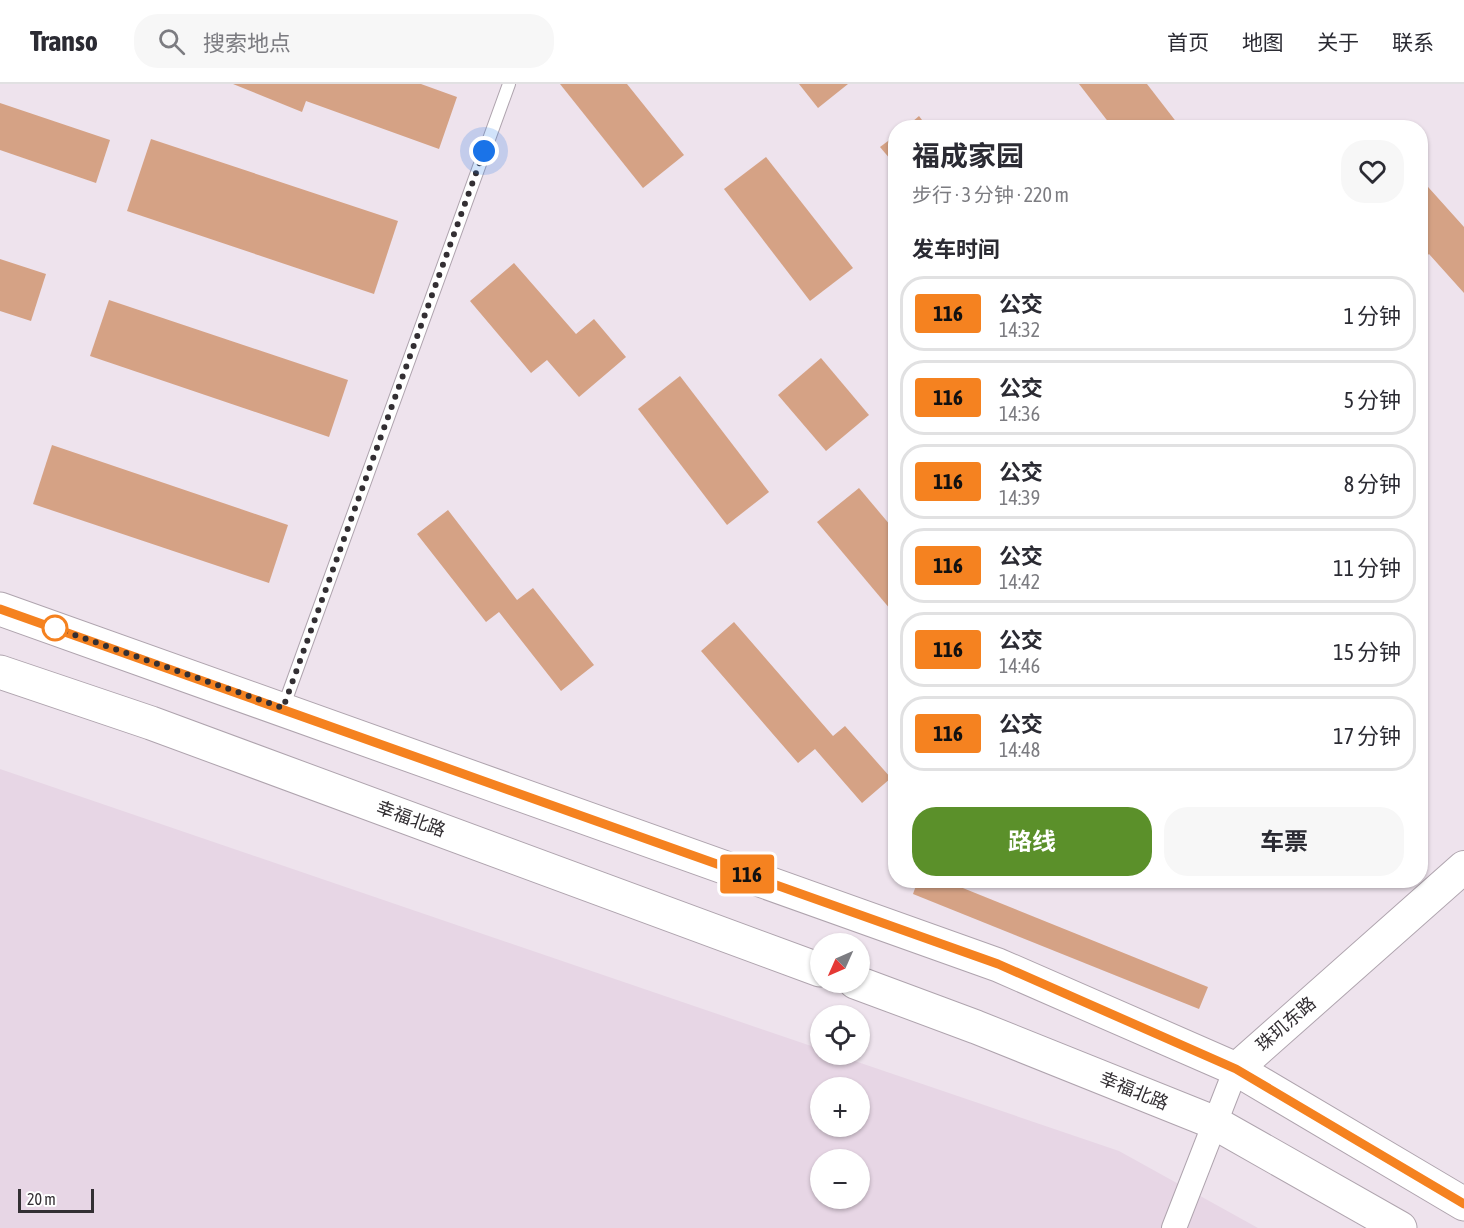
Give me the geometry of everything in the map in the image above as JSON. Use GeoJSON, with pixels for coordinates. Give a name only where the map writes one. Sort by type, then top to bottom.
{"type":"FeatureCollection","features":[{"type":"Feature","properties":{"kind":"main road"},"geometry":{"type":"LineString","coordinates":[[0,609],[998,964],[1236,1069],[1464,1204]]}},
{"type":"Feature","properties":{"kind":"main road","name":"幸福北路"},"geometry":{"type":"LineString","coordinates":[[0,672],[151,723],[810,966]]}},
{"type":"Feature","properties":{"kind":"main road","name":"幸福北路"},"geometry":{"type":"LineString","coordinates":[[870,988],[976,1027],[1213,1122],[1400,1228]]}},
{"type":"Feature","properties":{"kind":"street","name":"珠玑东路"},"geometry":{"type":"LineString","coordinates":[[1174,1228],[1213,1122],[1236,1069],[1464,867]]}},
{"type":"Feature","properties":{"kind":"lane"},"geometry":{"type":"LineString","coordinates":[[283,708],[508,84]]}},
{"type":"Feature","properties":{"kind":"shaded area"},"geometry":{"type":"Polygon","coordinates":[[[0,769],[810,1046],[810,1065],[866,1065],[1119,1151],[1258,1228],[0,1228],[0,769]]]}},
{"type":"Feature","properties":{"kind":"building"},"geometry":{"type":"Polygon","coordinates":[[[233,84],[421,84],[457,97],[439,149],[306,101],[302,112],[233,84]]]}},
{"type":"Feature","properties":{"kind":"building"},"geometry":{"type":"Polygon","coordinates":[[[560,84],[627,84],[684,155],[643,188],[560,84]]]}},
{"type":"Feature","properties":{"kind":"building"},"geometry":{"type":"Polygon","coordinates":[[[799,84],[848,84],[818,108],[799,84]]]}},
{"type":"Feature","properties":{"kind":"building"},"geometry":{"type":"Polygon","coordinates":[[[1079,84],[1147,84],[1175,120],[1107,120],[1079,84]]]}},
{"type":"Feature","properties":{"kind":"building"},"geometry":{"type":"Polygon","coordinates":[[[0,103],[110,140],[96,183],[0,150],[0,103]]]}},
{"type":"Feature","properties":{"kind":"building"},"geometry":{"type":"Polygon","coordinates":[[[151,139],[398,221],[374,294],[127,211],[151,139]]]}},
{"type":"Feature","properties":{"kind":"building"},"geometry":{"type":"Polygon","coordinates":[[[888,141],[888,156],[880,147],[888,141]]]}},
{"type":"Feature","properties":{"kind":"building"},"geometry":{"type":"Polygon","coordinates":[[[766,157],[853,268],[810,301],[724,189],[766,157]]]}},
{"type":"Feature","properties":{"kind":"building"},"geometry":{"type":"Polygon","coordinates":[[[1428,187],[1464,227],[1464,293],[1429,254],[1428,187]]]}},
{"type":"Feature","properties":{"kind":"building"},"geometry":{"type":"Polygon","coordinates":[[[0,259],[46,274],[31,321],[0,311],[0,259]]]}},
{"type":"Feature","properties":{"kind":"building"},"geometry":{"type":"Polygon","coordinates":[[[514,263],[576,334],[594,319],[626,357],[579,397],[547,360],[531,373],[470,301],[514,263]]]}},
{"type":"Feature","properties":{"kind":"building"},"geometry":{"type":"Polygon","coordinates":[[[109,300],[348,380],[329,437],[90,356],[109,300]]]}},
{"type":"Feature","properties":{"kind":"building"},"geometry":{"type":"Polygon","coordinates":[[[821,358],[869,415],[826,451],[778,395],[821,358]]]}},
{"type":"Feature","properties":{"kind":"building"},"geometry":{"type":"Polygon","coordinates":[[[680,376],[769,492],[727,525],[638,409],[680,376]]]}},
{"type":"Feature","properties":{"kind":"building"},"geometry":{"type":"Polygon","coordinates":[[[52,445],[288,525],[269,583],[33,504],[52,445]]]}},
{"type":"Feature","properties":{"kind":"building"},"geometry":{"type":"Polygon","coordinates":[[[859,488],[888,522],[888,606],[817,522],[859,488]]]}},
{"type":"Feature","properties":{"kind":"building"},"geometry":{"type":"Polygon","coordinates":[[[448,510],[517,600],[533,588],[594,665],[561,691],[499,612],[486,622],[417,534],[448,510]]]}},
{"type":"Feature","properties":{"kind":"building"},"geometry":{"type":"Polygon","coordinates":[[[734,622],[833,736],[845,726],[888,775],[888,781],[862,803],[815,749],[798,763],[701,651],[734,622]]]}},
{"type":"Feature","properties":{"kind":"building"},"geometry":{"type":"Polygon","coordinates":[[[915,888],[963,888],[1208,987],[1199,1009],[913,894],[915,888]]]}},
{"type":"Feature","properties":{"kind":"bus line","name":"116"},"geometry":{"type":"LineString","coordinates":[[0,609],[998,964],[1236,1069],[1464,1204]]}},
{"type":"Feature","properties":{"kind":"route"},"geometry":{"type":"LineString","coordinates":[[55,628],[283,708],[484,151]]}}]}
